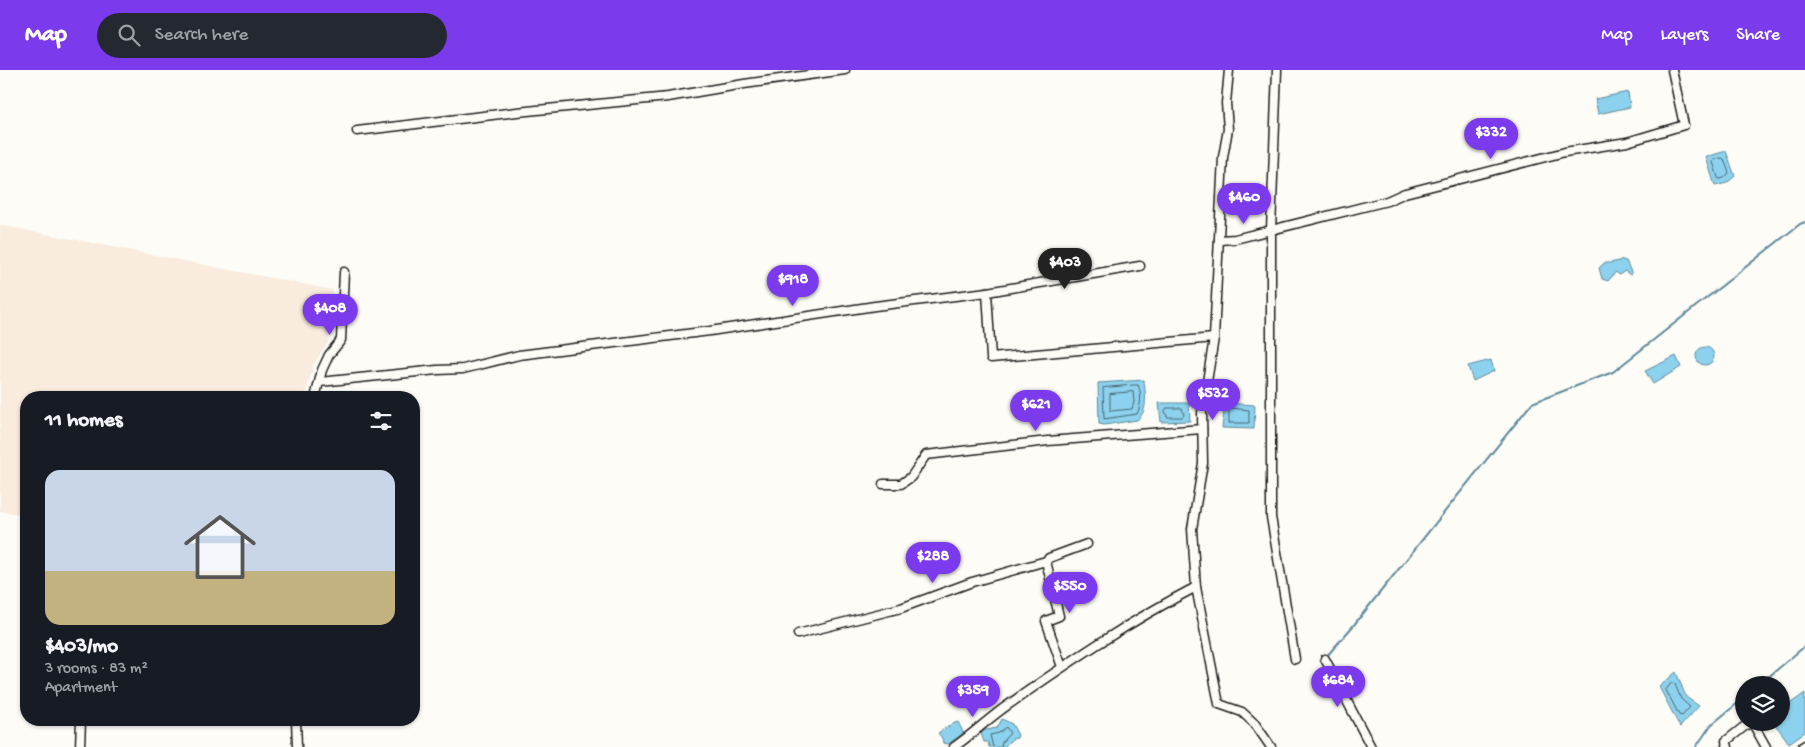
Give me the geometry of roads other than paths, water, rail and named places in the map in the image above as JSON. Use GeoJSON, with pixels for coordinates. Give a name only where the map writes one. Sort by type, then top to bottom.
{"type":"FeatureCollection","features":[{"type":"Feature","properties":{"kind":"street"},"geometry":{"type":"LineString","coordinates":[[356,131],[668,97],[844,70]]}},
{"type":"Feature","properties":{"kind":"street"},"geometry":{"type":"LineString","coordinates":[[1229,70],[1226,104],[1228,129],[1223,157],[1214,338],[1202,414],[1203,463],[1192,529],[1196,586],[1220,704],[1242,712],[1255,724],[1271,747]]}},
{"type":"Feature","properties":{"kind":"street"},"geometry":{"type":"LineString","coordinates":[[1277,70],[1271,230],[1271,517],[1295,659]]}},
{"type":"Feature","properties":{"kind":"street"},"geometry":{"type":"LineString","coordinates":[[1219,240],[1235,239],[1387,201],[1405,193],[1565,152],[1627,142],[1684,124],[1672,70]]}},
{"type":"Feature","properties":{"kind":"street"},"geometry":{"type":"LineString","coordinates":[[320,382],[463,369],[519,355],[719,330],[866,307],[987,292],[1140,266]]}},
{"type":"Feature","properties":{"kind":"street"},"geometry":{"type":"LineString","coordinates":[[317,391],[322,370],[329,355],[341,340],[344,272]]}},
{"type":"Feature","properties":{"kind":"street"},"geometry":{"type":"LineString","coordinates":[[987,292],[991,358],[1214,338]]}},
{"type":"Feature","properties":{"kind":"street"},"geometry":{"type":"LineString","coordinates":[[883,484],[901,484],[911,477],[926,455],[1063,440],[1202,429]]}},
{"type":"Feature","properties":{"kind":"street"},"geometry":{"type":"LineString","coordinates":[[798,634],[901,608],[972,582],[1046,561],[1049,558],[1087,544]]}},
{"type":"Feature","properties":{"kind":"street"},"geometry":{"type":"LineString","coordinates":[[1046,561],[1059,616],[1046,621],[1062,667]]}},
{"type":"Feature","properties":{"kind":"street"},"geometry":{"type":"LineString","coordinates":[[954,747],[1062,667],[1129,624],[1196,586]]}},
{"type":"Feature","properties":{"kind":"street"},"geometry":{"type":"LineString","coordinates":[[1324,659],[1371,747]]}},
{"type":"Feature","properties":{"kind":"street"},"geometry":{"type":"LineString","coordinates":[[80,726],[80,747]]}},
{"type":"Feature","properties":{"kind":"street"},"geometry":{"type":"LineString","coordinates":[[296,726],[297,747]]}},
{"type":"Feature","properties":{"kind":"street"},"geometry":{"type":"LineString","coordinates":[[1728,747],[1726,741],[1739,731]]}},
{"type":"Feature","properties":{"kind":"street"},"geometry":{"type":"LineString","coordinates":[[1756,731],[1766,747]]}},
{"type":"Feature","properties":{"kind":"water"},"geometry":{"type":"Polygon","coordinates":[[[1628,92],[1630,107],[1598,114],[1595,99],[1628,92]]]}},
{"type":"Feature","properties":{"kind":"water"},"geometry":{"type":"Polygon","coordinates":[[[1726,151],[1735,176],[1727,183],[1715,186],[1706,157],[1726,151]]]}},
{"type":"Feature","properties":{"kind":"water"},"geometry":{"type":"Polygon","coordinates":[[[1626,261],[1632,274],[1630,275],[1625,271],[1619,275],[1616,272],[1608,281],[1602,279],[1599,268],[1604,263],[1626,261]]]}},
{"type":"Feature","properties":{"kind":"water"},"geometry":{"type":"Polygon","coordinates":[[[1701,347],[1709,347],[1714,352],[1712,363],[1701,365],[1696,360],[1696,352],[1701,347]]]}},
{"type":"Feature","properties":{"kind":"water"},"geometry":{"type":"Polygon","coordinates":[[[1676,356],[1681,367],[1653,384],[1645,371],[1676,356]]]}},
{"type":"Feature","properties":{"kind":"water"},"geometry":{"type":"Polygon","coordinates":[[[1491,360],[1494,371],[1473,381],[1468,366],[1491,360]]]}},
{"type":"Feature","properties":{"kind":"water"},"geometry":{"type":"Polygon","coordinates":[[[1144,380],[1145,407],[1137,420],[1104,425],[1099,424],[1098,383],[1144,380]]]}},
{"type":"Feature","properties":{"kind":"water"},"geometry":{"type":"Polygon","coordinates":[[[1159,403],[1189,403],[1190,421],[1161,422],[1159,403]]]}},
{"type":"Feature","properties":{"kind":"water"},"geometry":{"type":"Polygon","coordinates":[[[1225,403],[1255,405],[1254,429],[1222,428],[1225,403]]]}},
{"type":"Feature","properties":{"kind":"water"},"geometry":{"type":"Polygon","coordinates":[[[1676,672],[1686,697],[1699,706],[1680,727],[1659,687],[1676,672]]]}},
{"type":"Feature","properties":{"kind":"water"},"geometry":{"type":"Polygon","coordinates":[[[1805,693],[1805,732],[1789,743],[1780,731],[1790,731],[1790,704],[1805,693]]]}},
{"type":"Feature","properties":{"kind":"water"},"geometry":{"type":"Polygon","coordinates":[[[1002,719],[1012,724],[1018,735],[1017,738],[1012,739],[1004,747],[989,747],[988,742],[984,742],[981,733],[997,728],[1002,719]]]}},
{"type":"Feature","properties":{"kind":"water"},"geometry":{"type":"Polygon","coordinates":[[[958,722],[963,732],[961,735],[948,744],[943,743],[938,733],[958,722]]]}},
{"type":"Feature","properties":{"kind":"waterway"},"geometry":{"type":"LineString","coordinates":[[1326,657],[1532,403],[1613,372],[1800,224],[1805,222]]}},
{"type":"Feature","properties":{"kind":"waterway"},"geometry":{"type":"LineString","coordinates":[[1770,676],[1805,646]]}},
{"type":"Feature","properties":{"kind":"waterway"},"geometry":{"type":"LineString","coordinates":[[1696,747],[1711,725],[1735,705]]}}]}
